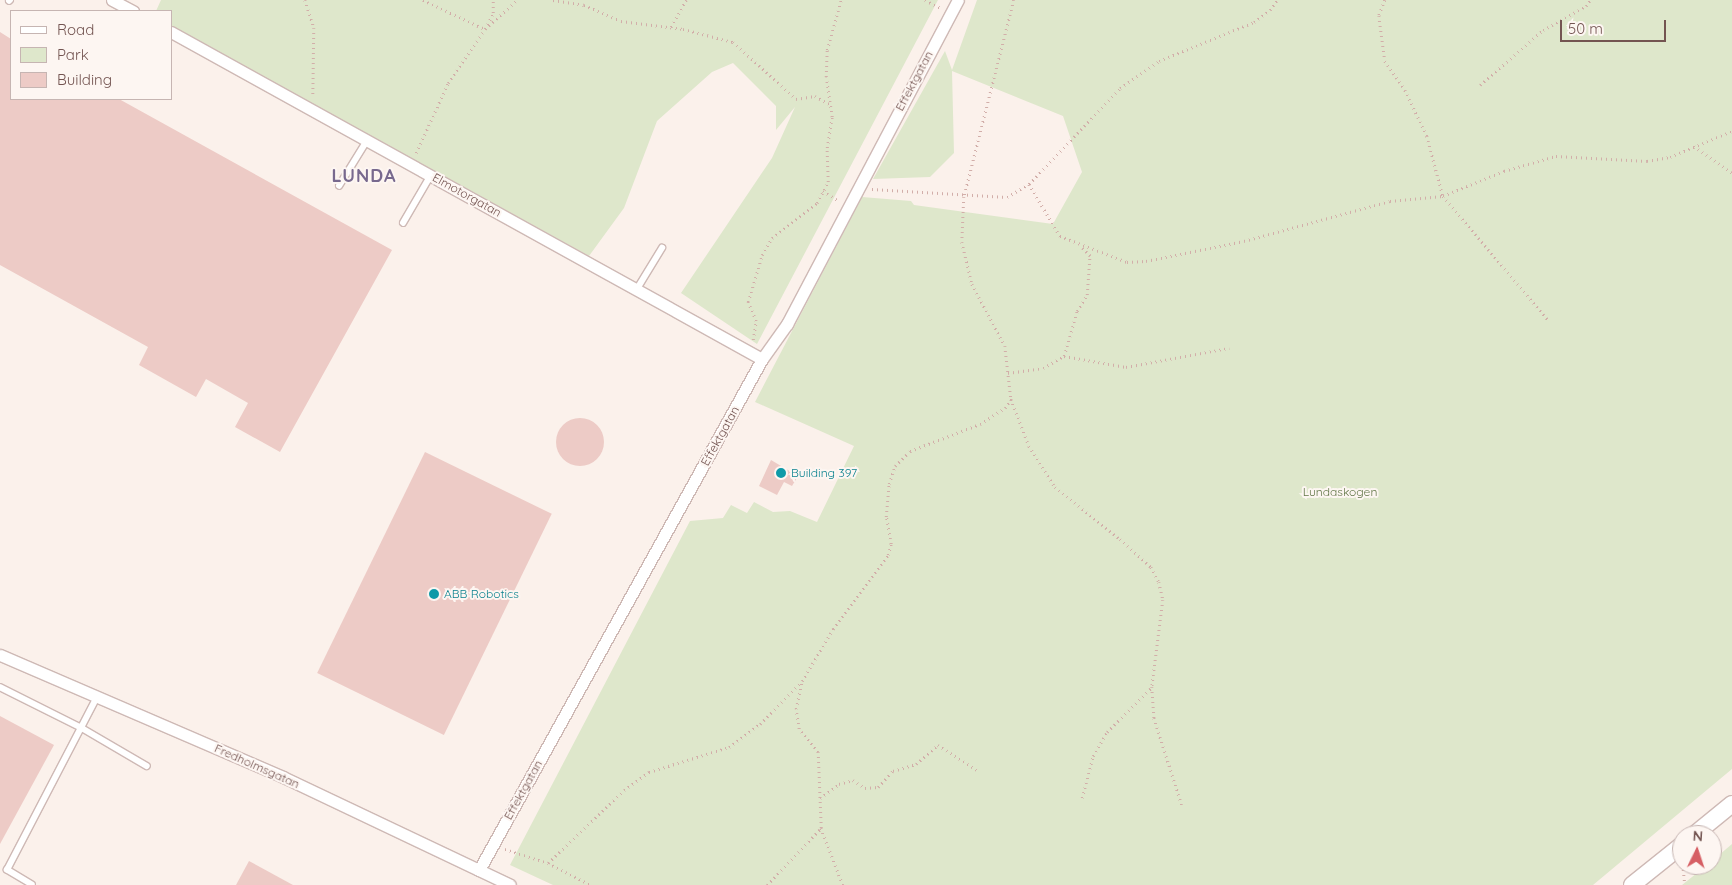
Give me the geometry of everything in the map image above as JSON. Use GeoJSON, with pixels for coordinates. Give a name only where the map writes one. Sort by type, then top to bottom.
{"type":"FeatureCollection","features":[{"type":"Feature","properties":{"kind":"main road"},"geometry":{"type":"LineString","coordinates":[[1706,825],[1732,804]]}},
{"type":"Feature","properties":{"kind":"main road"},"geometry":{"type":"LineString","coordinates":[[1632,885],[1672,853]]}},
{"type":"Feature","properties":{"kind":"street"},"geometry":{"type":"LineString","coordinates":[[112,0],[131,10]]}},
{"type":"Feature","properties":{"kind":"street","name":"Effektgatan"},"geometry":{"type":"LineString","coordinates":[[479,870],[762,359],[787,324],[857,187],[958,0]]}},
{"type":"Feature","properties":{"kind":"street","name":"Elmotorgatan"},"geometry":{"type":"LineString","coordinates":[[172,33],[368,139],[762,359]]}},
{"type":"Feature","properties":{"kind":"street","name":"Fredholmsgatan"},"geometry":{"type":"LineString","coordinates":[[0,655],[284,777],[510,885]]}},
{"type":"Feature","properties":{"kind":"lane"},"geometry":{"type":"LineString","coordinates":[[339,186],[368,139]]}},
{"type":"Feature","properties":{"kind":"lane"},"geometry":{"type":"LineString","coordinates":[[403,223],[432,175]]}},
{"type":"Feature","properties":{"kind":"lane"},"geometry":{"type":"LineString","coordinates":[[637,288],[662,248]]}},
{"type":"Feature","properties":{"kind":"lane"},"geometry":{"type":"LineString","coordinates":[[0,687],[82,728],[147,766]]}},
{"type":"Feature","properties":{"kind":"lane"},"geometry":{"type":"LineString","coordinates":[[32,885],[7,870],[97,696]]}},
{"type":"Feature","properties":{"kind":"path"},"geometry":{"type":"LineString","coordinates":[[305,0],[314,28],[314,94],[306,106]]}},
{"type":"Feature","properties":{"kind":"path"},"geometry":{"type":"LineString","coordinates":[[423,0],[485,29]]}},
{"type":"Feature","properties":{"kind":"path"},"geometry":{"type":"LineString","coordinates":[[412,164],[448,83],[485,29],[493,13],[493,0]]}},
{"type":"Feature","properties":{"kind":"path"},"geometry":{"type":"LineString","coordinates":[[485,29],[517,0]]}},
{"type":"Feature","properties":{"kind":"path"},"geometry":{"type":"LineString","coordinates":[[553,0],[584,5],[621,21],[671,27],[733,42],[796,99],[815,96],[831,105]]}},
{"type":"Feature","properties":{"kind":"path"},"geometry":{"type":"LineString","coordinates":[[671,27],[686,0]]}},
{"type":"Feature","properties":{"kind":"path"},"geometry":{"type":"LineString","coordinates":[[746,350],[756,336],[756,321],[748,302],[762,255],[772,238],[817,203],[830,172],[826,148],[832,116],[826,76],[827,50],[841,0]]}},
{"type":"Feature","properties":{"kind":"path"},"geometry":{"type":"LineString","coordinates":[[925,0],[951,13]]}},
{"type":"Feature","properties":{"kind":"path"},"geometry":{"type":"LineString","coordinates":[[1014,0],[964,197],[962,242],[972,284],[1005,346],[1011,399],[1029,446],[1055,487],[1120,539],[1151,568],[1160,582],[1163,600],[1152,687],[1154,718],[1182,806]]}},
{"type":"Feature","properties":{"kind":"path"},"geometry":{"type":"LineString","coordinates":[[857,187],[964,197],[1007,197],[1029,184],[1120,88],[1159,61],[1254,22],[1270,10],[1277,0]]}},
{"type":"Feature","properties":{"kind":"path"},"geometry":{"type":"LineString","coordinates":[[1385,0],[1379,16],[1385,61],[1405,90],[1427,136],[1443,196],[1549,321]]}},
{"type":"Feature","properties":{"kind":"path"},"geometry":{"type":"LineString","coordinates":[[1480,85],[1543,30],[1586,6],[1590,0]]}},
{"type":"Feature","properties":{"kind":"path"},"geometry":{"type":"LineString","coordinates":[[1029,184],[1060,236],[1080,246],[1127,262],[1146,261],[1244,241],[1390,201],[1443,196],[1504,171],[1556,156],[1647,161],[1670,158],[1732,131]]}},
{"type":"Feature","properties":{"kind":"path"},"geometry":{"type":"LineString","coordinates":[[1694,146],[1732,173]]}},
{"type":"Feature","properties":{"kind":"path"},"geometry":{"type":"LineString","coordinates":[[823,191],[848,206]]}},
{"type":"Feature","properties":{"kind":"path"},"geometry":{"type":"LineString","coordinates":[[1064,356],[1077,311],[1087,296],[1090,256],[1080,246]]}},
{"type":"Feature","properties":{"kind":"path"},"geometry":{"type":"LineString","coordinates":[[1008,374],[1043,368],[1064,356],[1126,367],[1229,348]]}},
{"type":"Feature","properties":{"kind":"path"},"geometry":{"type":"LineString","coordinates":[[548,863],[624,790],[649,772],[729,747],[760,724],[802,681],[833,629],[888,555],[891,544],[886,517],[889,484],[901,457],[980,424],[1005,408],[1011,399]]}},
{"type":"Feature","properties":{"kind":"path"},"geometry":{"type":"LineString","coordinates":[[802,681],[796,709],[799,729],[818,752],[821,828],[843,885]]}},
{"type":"Feature","properties":{"kind":"path"},"geometry":{"type":"LineString","coordinates":[[1082,798],[1093,756],[1107,732],[1152,687]]}},
{"type":"Feature","properties":{"kind":"path"},"geometry":{"type":"LineString","coordinates":[[820,798],[839,784],[853,780],[865,788],[878,787],[893,771],[916,764],[938,745],[977,770]]}},
{"type":"Feature","properties":{"kind":"path"},"geometry":{"type":"LineString","coordinates":[[767,885],[821,828]]}},
{"type":"Feature","properties":{"kind":"path"},"geometry":{"type":"LineString","coordinates":[[493,845],[548,863],[591,885]]}},
{"type":"Feature","properties":{"kind":"green space"},"geometry":{"type":"Polygon","coordinates":[[[161,0],[938,0],[757,344],[681,293],[772,158],[795,107],[776,130],[776,106],[733,63],[712,72],[657,121],[624,208],[589,256],[172,27],[172,10],[156,10],[161,0]]]}},
{"type":"Feature","properties":{"kind":"green space","name":"Lundaskogen"},"geometry":{"type":"Polygon","coordinates":[[[977,0],[1732,0],[1732,769],[1593,885],[553,885],[510,865],[690,521],[723,518],[731,505],[747,513],[754,502],[773,512],[790,511],[817,522],[854,446],[755,402],[862,197],[911,201],[914,205],[1053,224],[1082,172],[1063,116],[952,71],[954,153],[930,177],[873,179],[945,51],[952,70],[977,0]]]}},
{"type":"Feature","properties":{"kind":"green space"},"geometry":{"type":"Polygon","coordinates":[[[1732,844],[1732,885],[1682,885],[1694,875],[1722,875],[1722,852],[1732,844]]]}},
{"type":"Feature","properties":{"kind":"building"},"geometry":{"type":"Polygon","coordinates":[[[0,32],[10,38],[10,100],[121,100],[392,250],[280,452],[235,427],[248,403],[206,379],[196,397],[139,365],[148,347],[0,265],[0,32]]]}},
{"type":"Feature","properties":{"kind":"building"},"geometry":{"type":"Polygon","coordinates":[[[575,418],[585,418],[597,425],[604,437],[604,447],[597,459],[585,466],[575,466],[567,462],[560,455],[556,447],[556,437],[560,429],[567,422],[575,418]]]}},
{"type":"Feature","properties":{"kind":"building","name":"ABB Robotics"},"geometry":{"type":"Polygon","coordinates":[[[425,452],[552,514],[444,735],[317,673],[425,452]]]}},
{"type":"Feature","properties":{"kind":"building"},"geometry":{"type":"Polygon","coordinates":[[[771,460],[798,476],[792,486],[784,482],[777,495],[759,486],[771,460]]]}},
{"type":"Feature","properties":{"kind":"building"},"geometry":{"type":"Polygon","coordinates":[[[0,716],[54,745],[0,844],[0,716]]]}},
{"type":"Feature","properties":{"kind":"building"},"geometry":{"type":"Polygon","coordinates":[[[249,861],[293,885],[236,885],[249,861]]]}},
{"type":"Feature","properties":{"kind":"place","name":"Building 397"},"geometry":{"type":"Point","coordinates":[781,473]}},
{"type":"Feature","properties":{"kind":"place","name":"ABB Robotics"},"geometry":{"type":"Point","coordinates":[434,594]}},
{"type":"Feature","properties":{"kind":"district","name":"LUNDA"},"geometry":{"type":"Point","coordinates":[364,176]}}]}
